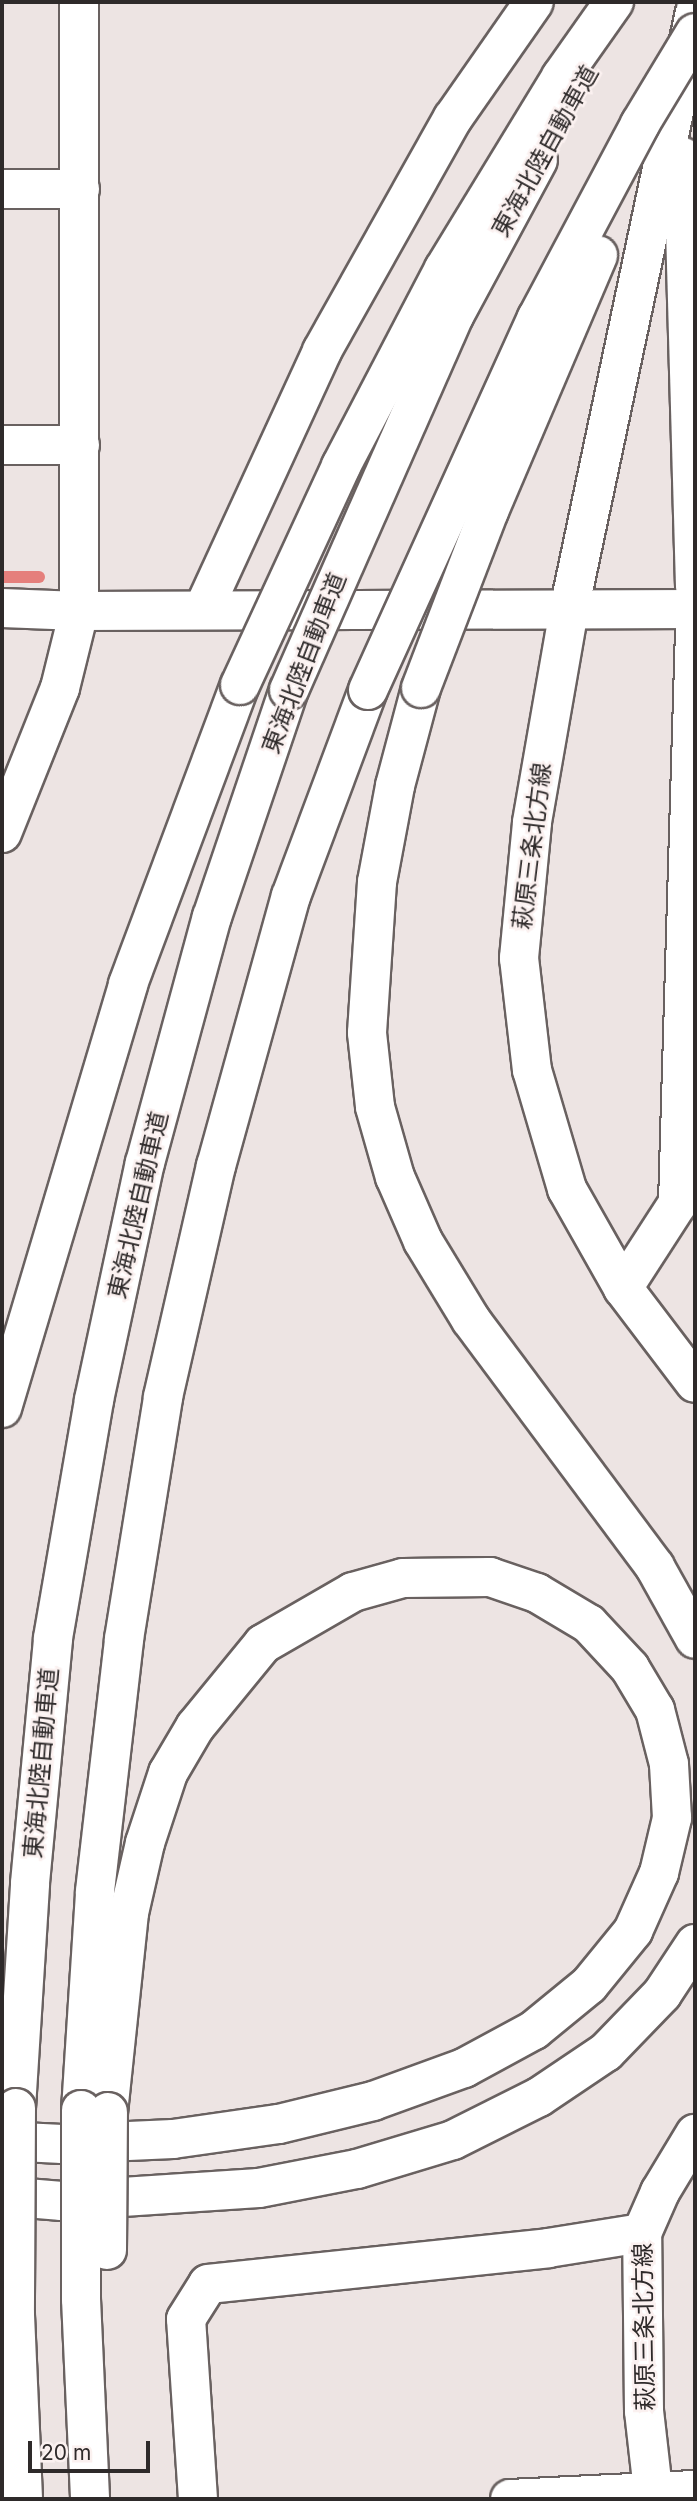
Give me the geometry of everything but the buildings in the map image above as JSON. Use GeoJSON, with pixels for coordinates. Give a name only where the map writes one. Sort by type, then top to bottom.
{"type":"FeatureCollection","features":[{"type":"Feature","properties":{"kind":"main road"},"geometry":{"type":"LineString","coordinates":[[2,832],[60,688],[79,611],[79,2]]}},
{"type":"Feature","properties":{"kind":"main road"},"geometry":{"type":"LineString","coordinates":[[204,608],[322,351],[453,118],[534,2]]}},
{"type":"Feature","properties":{"kind":"main road"},"geometry":{"type":"LineString","coordinates":[[2,1408],[128,984],[240,685],[341,466],[444,268],[561,77],[614,2]]}},
{"type":"Feature","properties":{"kind":"main road","name":"東海北陸自動車道"},"geometry":{"type":"LineString","coordinates":[[23,2499],[9,2124],[30,1883],[53,1638],[93,1400],[145,1163],[212,917],[289,690],[454,316],[628,2]]}},
{"type":"Feature","properties":{"kind":"main road","name":"萩原三条北方線"},"geometry":{"type":"LineString","coordinates":[[695,12],[569,610],[522,896],[523,1013],[545,1126],[567,1189],[623,1288],[695,1383]]}},
{"type":"Feature","properties":{"kind":"main road"},"geometry":{"type":"LineString","coordinates":[[110,2499],[94,2111],[95,1891],[122,1653],[163,1397],[216,1166],[291,896],[368,690],[537,318],[640,124],[695,33]]}},
{"type":"Feature","properties":{"kind":"main road"},"geometry":{"type":"LineString","coordinates":[[695,55],[567,322],[421,688],[395,786],[377,882],[367,1033],[374,1107],[395,1177],[430,1252],[471,1320],[655,1567],[695,1639]]}},
{"type":"Feature","properties":{"kind":"main road"},"geometry":{"type":"LineString","coordinates":[[689,145],[695,587]]}},
{"type":"Feature","properties":{"kind":"main road","name":"萩原三条北方線"},"geometry":{"type":"LineString","coordinates":[[639,273],[689,145]]}},
{"type":"Feature","properties":{"kind":"main road"},"geometry":{"type":"LineString","coordinates":[[2,188],[80,189]]}},
{"type":"Feature","properties":{"kind":"main road"},"geometry":{"type":"LineString","coordinates":[[2,445],[80,445]]}},
{"type":"Feature","properties":{"kind":"main road"},"geometry":{"type":"LineString","coordinates":[[2,608],[79,611],[204,608],[695,609]]}},
{"type":"Feature","properties":{"kind":"main road"},"geometry":{"type":"LineString","coordinates":[[623,1288],[678,1203],[695,629]]}},
{"type":"Feature","properties":{"kind":"main road"},"geometry":{"type":"LineString","coordinates":[[9,2124],[62,2144],[173,2139],[279,2124],[373,2101],[464,2068],[534,2029],[589,1985],[632,1931],[659,1873],[672,1818],[669,1764],[655,1710],[630,1668],[589,1624],[537,1593],[490,1577],[402,1578],[353,1592],[263,1644],[195,1727],[168,1773],[148,1832],[129,1913],[94,2111],[81,2299],[90,2499]]}},
{"type":"Feature","properties":{"kind":"main road"},"geometry":{"type":"LineString","coordinates":[[2,2196],[74,2200],[259,2188],[358,2169],[453,2140],[538,2097],[606,2052],[663,1994],[695,1944]]}},
{"type":"Feature","properties":{"kind":"main road","name":"萩原三条北方線"},"geometry":{"type":"LineString","coordinates":[[654,2495],[644,2411],[642,2232],[660,2192],[695,2134]]}},
{"type":"Feature","properties":{"kind":"main road"},"geometry":{"type":"LineString","coordinates":[[198,2499],[186,2319],[208,2284],[548,2248],[642,2232]]}},
{"type":"Feature","properties":{"kind":"main road"},"geometry":{"type":"LineString","coordinates":[[510,2499],[654,2495],[695,2490]]}},
{"type":"Feature","properties":{"kind":"waterway"},"geometry":{"type":"LineString","coordinates":[[2,577],[39,577]]}}]}
